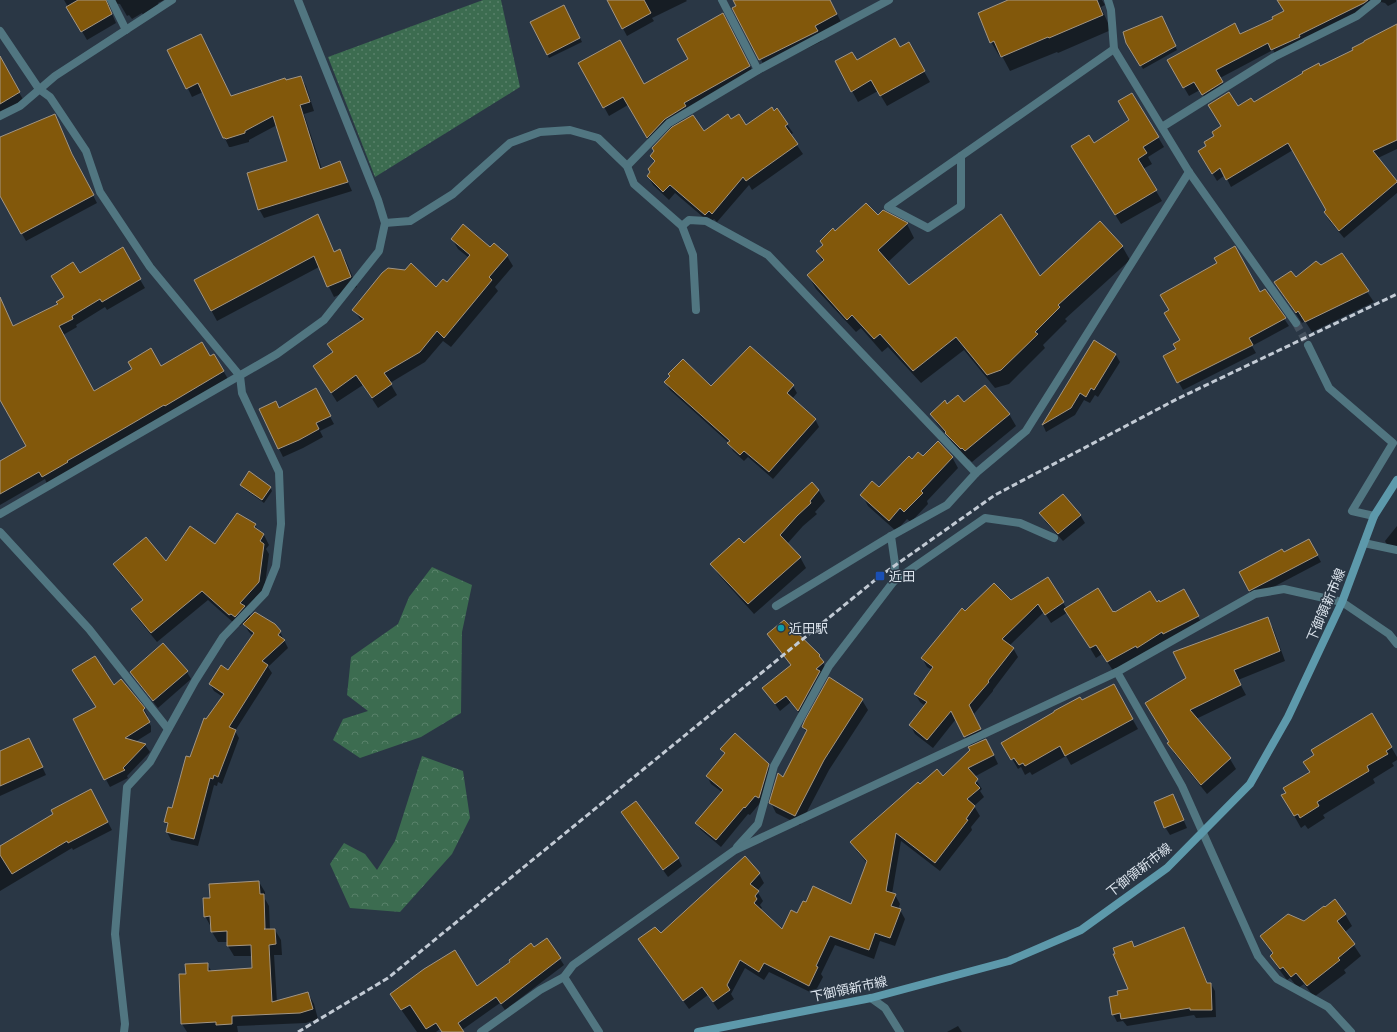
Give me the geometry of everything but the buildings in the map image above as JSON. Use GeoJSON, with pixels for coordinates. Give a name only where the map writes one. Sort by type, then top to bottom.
{"type":"FeatureCollection","features":[{"type":"Feature","properties":{"kind":"main road","name":"下御領新市線"},"geometry":{"type":"LineString","coordinates":[[698,1032],[871,998],[1009,961],[1081,930],[1167,868],[1250,784],[1288,717],[1342,602],[1374,516],[1397,480]]}},
{"type":"Feature","properties":{"kind":"street"},"geometry":{"type":"LineString","coordinates":[[111,0],[126,30]]}},
{"type":"Feature","properties":{"kind":"street"},"geometry":{"type":"LineString","coordinates":[[0,116],[20,106],[55,76],[172,0]]}},
{"type":"Feature","properties":{"kind":"street"},"geometry":{"type":"LineString","coordinates":[[0,514],[277,354],[324,320],[379,251],[385,223],[378,200],[298,0]]}},
{"type":"Feature","properties":{"kind":"street"},"geometry":{"type":"LineString","coordinates":[[722,0],[758,70]]}},
{"type":"Feature","properties":{"kind":"street"},"geometry":{"type":"LineString","coordinates":[[627,166],[669,124],[758,70],[889,0]]}},
{"type":"Feature","properties":{"kind":"street"},"geometry":{"type":"LineString","coordinates":[[1108,0],[1111,10],[1114,49],[1189,172],[1296,323]]}},
{"type":"Feature","properties":{"kind":"street"},"geometry":{"type":"LineString","coordinates":[[1162,127],[1274,57],[1358,16],[1377,0]]}},
{"type":"Feature","properties":{"kind":"street"},"geometry":{"type":"LineString","coordinates":[[0,30],[39,90],[50,96],[86,151],[100,192],[150,267],[240,376],[242,393],[279,472],[281,524],[276,566],[265,593],[223,637],[195,681],[150,762],[127,787],[115,934],[125,1024],[124,1032]]}},
{"type":"Feature","properties":{"kind":"street"},"geometry":{"type":"LineString","coordinates":[[961,156],[961,206],[928,228],[888,207],[1114,49]]}},
{"type":"Feature","properties":{"kind":"street"},"geometry":{"type":"LineString","coordinates":[[385,223],[410,222],[453,194],[510,143],[540,132],[570,130],[598,138],[627,166],[634,184],[682,226],[692,255],[696,310]]}},
{"type":"Feature","properties":{"kind":"street"},"geometry":{"type":"LineString","coordinates":[[776,606],[891,536],[947,505],[976,472],[1026,431],[1189,172]]}},
{"type":"Feature","properties":{"kind":"street"},"geometry":{"type":"LineString","coordinates":[[682,226],[690,220],[706,221],[768,255],[976,472]]}},
{"type":"Feature","properties":{"kind":"street"},"geometry":{"type":"LineString","coordinates":[[1308,345],[1328,388],[1392,443],[1352,511],[1374,516]]}},
{"type":"Feature","properties":{"kind":"street"},"geometry":{"type":"LineString","coordinates":[[735,850],[758,824],[774,766],[829,666],[894,581],[985,518],[1020,523],[1054,538]]}},
{"type":"Feature","properties":{"kind":"street"},"geometry":{"type":"LineString","coordinates":[[0,532],[89,629],[168,729]]}},
{"type":"Feature","properties":{"kind":"street"},"geometry":{"type":"LineString","coordinates":[[891,536],[895,564],[894,581]]}},
{"type":"Feature","properties":{"kind":"street"},"geometry":{"type":"LineString","coordinates":[[1364,543],[1397,550]]}},
{"type":"Feature","properties":{"kind":"street"},"geometry":{"type":"LineString","coordinates":[[481,1032],[540,990],[564,977],[573,965],[735,850],[1117,672],[1255,594],[1284,589],[1342,602],[1389,634],[1397,644]]}},
{"type":"Feature","properties":{"kind":"street"},"geometry":{"type":"LineString","coordinates":[[1117,672],[1182,786],[1258,956],[1277,979],[1328,1007],[1351,1032]]}},
{"type":"Feature","properties":{"kind":"street"},"geometry":{"type":"LineString","coordinates":[[564,977],[599,1032]]}},
{"type":"Feature","properties":{"kind":"street"},"geometry":{"type":"LineString","coordinates":[[871,998],[885,1008],[900,1032]]}},
{"type":"Feature","properties":{"kind":"green space"},"geometry":{"type":"Polygon","coordinates":[[[483,0],[501,0],[520,87],[375,177],[328,57],[483,0]]]}},
{"type":"Feature","properties":{"kind":"green space"},"geometry":{"type":"Polygon","coordinates":[[[432,567],[472,585],[462,632],[461,713],[421,737],[360,758],[333,740],[343,719],[368,711],[347,695],[351,657],[398,624],[409,597],[432,567]]]}},
{"type":"Feature","properties":{"kind":"green space"},"geometry":{"type":"Polygon","coordinates":[[[422,756],[463,771],[470,818],[452,854],[400,912],[350,908],[330,864],[344,843],[365,854],[377,870],[395,841],[422,756]]]}},
{"type":"Feature","properties":{"kind":"tunnel"},"geometry":{"type":"LineString","coordinates":[[1296,323],[1308,345]]}},
{"type":"Feature","properties":{"kind":"railway"},"geometry":{"type":"LineString","coordinates":[[298,1032],[388,978],[880,576],[995,495],[1177,399],[1397,294]]}},
{"type":"Feature","properties":{"kind":"place","name":"近田"},"geometry":{"type":"Point","coordinates":[880,576]}},
{"type":"Feature","properties":{"kind":"place","name":"近田駅"},"geometry":{"type":"Point","coordinates":[781,628]}}]}
